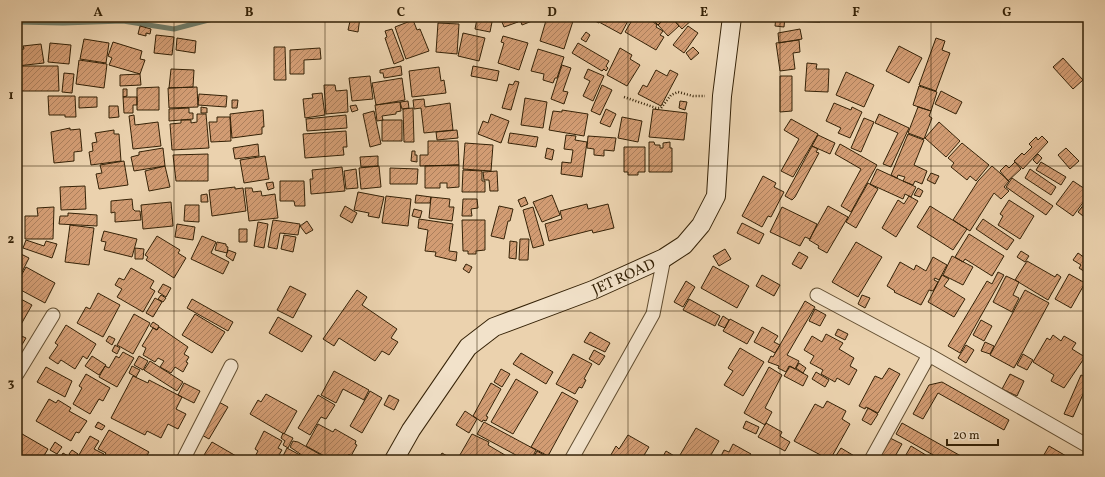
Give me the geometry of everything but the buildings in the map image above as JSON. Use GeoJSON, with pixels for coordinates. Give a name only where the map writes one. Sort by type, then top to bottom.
{"type":"FeatureCollection","features":[{"type":"Feature","properties":{"kind":"main road","name":"JET ROAD"},"geometry":{"type":"LineString","coordinates":[[394,460],[411,430],[468,347],[494,327],[593,290],[664,258],[684,245],[701,225],[716,196],[722,96],[732,17]]}},
{"type":"Feature","properties":{"kind":"street"},"geometry":{"type":"LineString","coordinates":[[571,460],[653,314],[664,258]]}},
{"type":"Feature","properties":{"kind":"street"},"geometry":{"type":"LineString","coordinates":[[817,295],[928,355],[1088,446]]}},
{"type":"Feature","properties":{"kind":"street"},"geometry":{"type":"LineString","coordinates":[[17,374],[53,315]]}},
{"type":"Feature","properties":{"kind":"street"},"geometry":{"type":"LineString","coordinates":[[871,460],[928,355]]}},
{"type":"Feature","properties":{"kind":"street"},"geometry":{"type":"LineString","coordinates":[[183,460],[231,366]]}},
{"type":"Feature","properties":{"kind":"path"},"geometry":{"type":"LineString","coordinates":[[624,97],[656,108],[661,108],[671,95],[678,92],[693,96],[722,96]]}},
{"type":"Feature","properties":{"kind":"waterway"},"geometry":{"type":"LineString","coordinates":[[17,22],[63,23],[123,21],[174,29],[220,17]]}}]}
